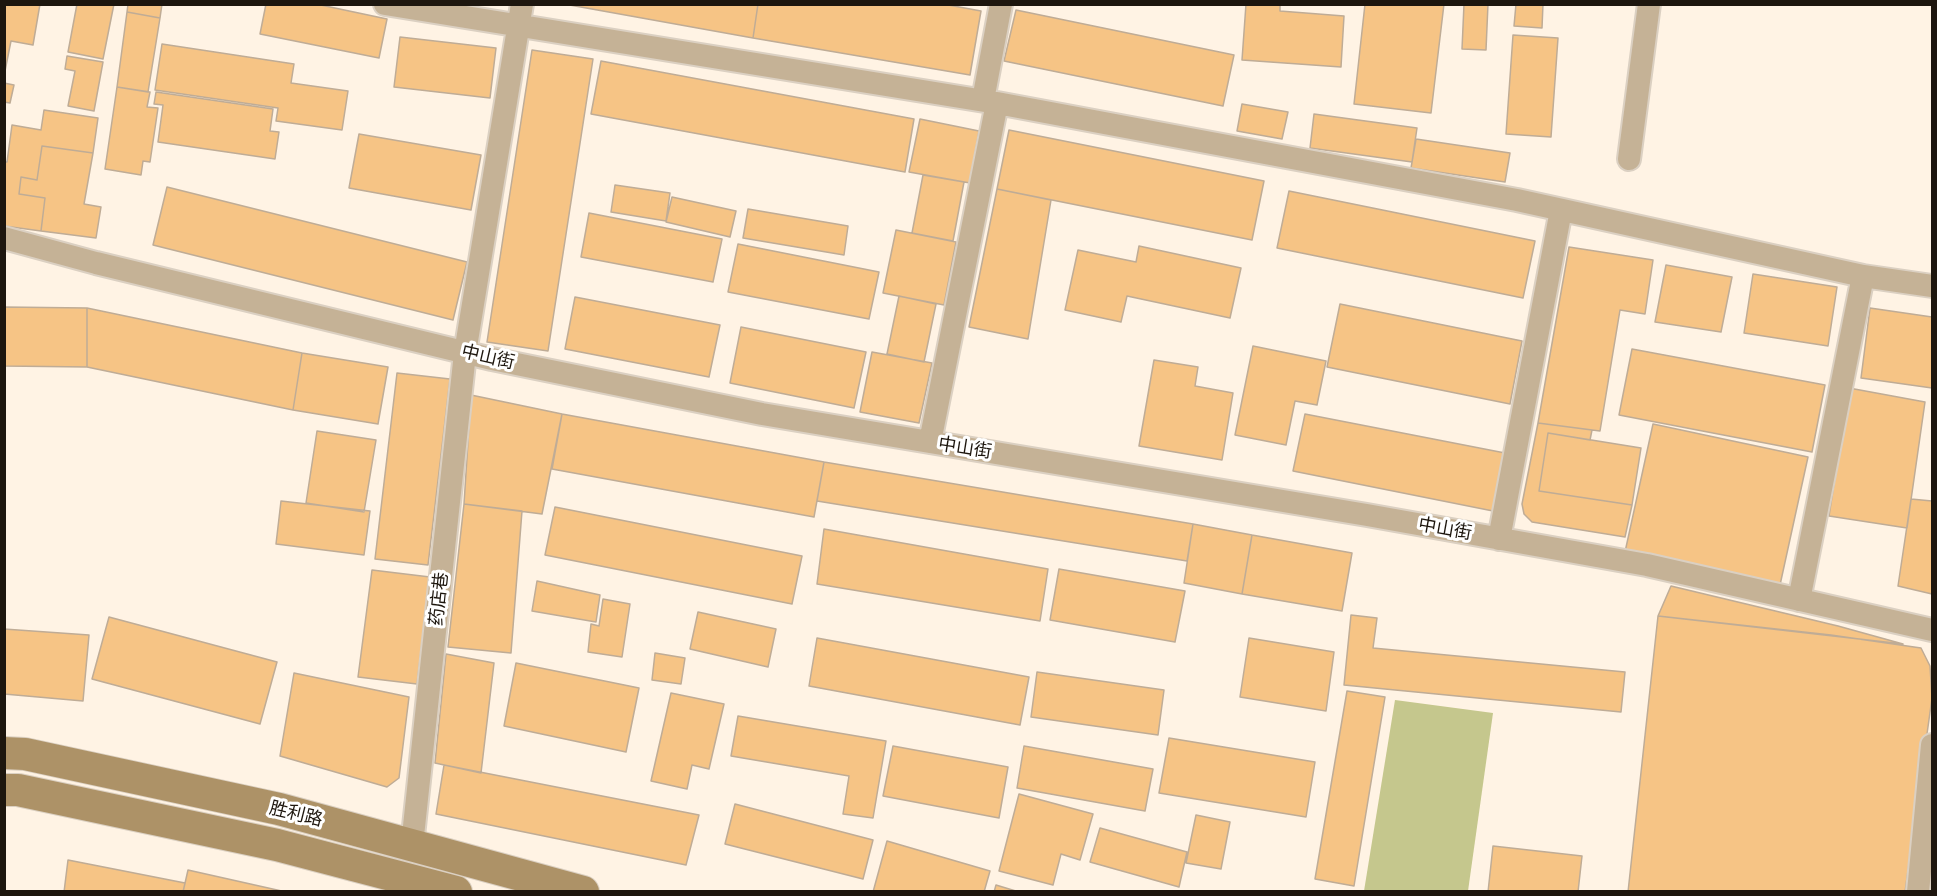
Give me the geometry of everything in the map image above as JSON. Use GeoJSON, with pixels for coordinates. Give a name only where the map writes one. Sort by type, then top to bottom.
{"type":"FeatureCollection","features":[{"type":"Feature","properties":{"kind":"main road","name":"胜利路"},"geometry":{"type":"LineString","coordinates":[[4,753],[25,754],[279,809],[583,891]]}},
{"type":"Feature","properties":{"kind":"main road","name":"胜利路"},"geometry":{"type":"LineString","coordinates":[[4,790],[18,790],[277,845],[414,886],[456,891]]}},
{"type":"Feature","properties":{"kind":"street"},"geometry":{"type":"LineString","coordinates":[[385,4],[521,16],[1506,198],[1863,276],[1932,286]]}},
{"type":"Feature","properties":{"kind":"street"},"geometry":{"type":"LineString","coordinates":[[930,442],[990,102],[1001,4]]}},
{"type":"Feature","properties":{"kind":"street"},"geometry":{"type":"LineString","coordinates":[[1629,159],[1649,4]]}},
{"type":"Feature","properties":{"kind":"street","name":"药店巷"},"geometry":{"type":"LineString","coordinates":[[412,845],[465,353],[521,16]]}},
{"type":"Feature","properties":{"kind":"street"},"geometry":{"type":"LineString","coordinates":[[1499,539],[1561,210]]}},
{"type":"Feature","properties":{"kind":"street","name":"中山街"},"geometry":{"type":"LineString","coordinates":[[4,238],[96,263],[465,353],[762,414],[1647,565],[1932,630]]}},
{"type":"Feature","properties":{"kind":"street"},"geometry":{"type":"LineString","coordinates":[[1799,600],[1863,276]]}},
{"type":"Feature","properties":{"kind":"street"},"geometry":{"type":"LineString","coordinates":[[1918,891],[1932,745]]}},
{"type":"Feature","properties":{"kind":"green space"},"geometry":{"type":"Polygon","coordinates":[[[1395,700],[1493,713],[1468,891],[1364,891],[1395,700]]]}},
{"type":"Feature","properties":{"kind":"building"},"geometry":{"type":"Polygon","coordinates":[[[4,4],[40,4],[33,45],[11,41],[4,76],[4,4]]]}},
{"type":"Feature","properties":{"kind":"building"},"geometry":{"type":"Polygon","coordinates":[[[77,4],[114,4],[103,59],[68,52],[77,4]]]}},
{"type":"Feature","properties":{"kind":"building"},"geometry":{"type":"Polygon","coordinates":[[[128,4],[162,4],[160,18],[127,12],[128,4]]]}},
{"type":"Feature","properties":{"kind":"building"},"geometry":{"type":"Polygon","coordinates":[[[266,4],[316,4],[387,19],[379,58],[260,34],[266,4]]]}},
{"type":"Feature","properties":{"kind":"building"},"geometry":{"type":"Polygon","coordinates":[[[564,4],[758,4],[753,38],[564,4]]]}},
{"type":"Feature","properties":{"kind":"building"},"geometry":{"type":"Polygon","coordinates":[[[758,4],[943,4],[981,11],[970,75],[753,38],[758,4]]]}},
{"type":"Feature","properties":{"kind":"building"},"geometry":{"type":"Polygon","coordinates":[[[1246,4],[1280,4],[1280,11],[1344,16],[1341,67],[1242,60],[1246,4]]]}},
{"type":"Feature","properties":{"kind":"building"},"geometry":{"type":"Polygon","coordinates":[[[1365,4],[1444,4],[1431,113],[1354,104],[1365,4]]]}},
{"type":"Feature","properties":{"kind":"building"},"geometry":{"type":"Polygon","coordinates":[[[1464,4],[1488,4],[1486,50],[1462,49],[1464,4]]]}},
{"type":"Feature","properties":{"kind":"building"},"geometry":{"type":"Polygon","coordinates":[[[1516,4],[1543,4],[1542,28],[1514,26],[1516,4]]]}},
{"type":"Feature","properties":{"kind":"building"},"geometry":{"type":"Polygon","coordinates":[[[1016,10],[1234,55],[1223,106],[1004,61],[1016,10]]]}},
{"type":"Feature","properties":{"kind":"building"},"geometry":{"type":"Polygon","coordinates":[[[127,12],[160,18],[148,92],[117,87],[127,12]]]}},
{"type":"Feature","properties":{"kind":"building"},"geometry":{"type":"Polygon","coordinates":[[[1513,35],[1558,38],[1551,137],[1506,134],[1513,35]]]}},
{"type":"Feature","properties":{"kind":"building"},"geometry":{"type":"Polygon","coordinates":[[[400,37],[496,48],[490,98],[394,87],[400,37]]]}},
{"type":"Feature","properties":{"kind":"building"},"geometry":{"type":"Polygon","coordinates":[[[162,44],[294,64],[291,83],[348,91],[342,130],[276,121],[278,108],[155,90],[162,44]]]}},
{"type":"Feature","properties":{"kind":"building"},"geometry":{"type":"Polygon","coordinates":[[[532,50],[593,59],[548,351],[487,342],[532,50]]]}},
{"type":"Feature","properties":{"kind":"building"},"geometry":{"type":"Polygon","coordinates":[[[67,56],[103,62],[94,111],[68,106],[75,71],[65,69],[67,56]]]}},
{"type":"Feature","properties":{"kind":"building"},"geometry":{"type":"Polygon","coordinates":[[[601,61],[914,119],[905,172],[591,114],[601,61]]]}},
{"type":"Feature","properties":{"kind":"building"},"geometry":{"type":"Polygon","coordinates":[[[4,83],[14,85],[10,103],[4,102],[4,83]]]}},
{"type":"Feature","properties":{"kind":"building"},"geometry":{"type":"Polygon","coordinates":[[[117,87],[150,92],[147,107],[158,108],[150,162],[143,161],[141,175],[105,169],[117,87]]]}},
{"type":"Feature","properties":{"kind":"building"},"geometry":{"type":"Polygon","coordinates":[[[156,92],[273,109],[270,131],[279,132],[275,159],[158,142],[163,105],[154,104],[156,92]]]}},
{"type":"Feature","properties":{"kind":"building"},"geometry":{"type":"Polygon","coordinates":[[[1242,104],[1288,112],[1282,139],[1237,131],[1242,104]]]}},
{"type":"Feature","properties":{"kind":"building"},"geometry":{"type":"Polygon","coordinates":[[[44,110],[98,118],[93,153],[42,146],[37,180],[21,177],[19,194],[45,198],[41,231],[4,226],[4,162],[7,162],[12,125],[41,130],[44,110]]]}},
{"type":"Feature","properties":{"kind":"building"},"geometry":{"type":"Polygon","coordinates":[[[1314,114],[1417,128],[1412,162],[1310,148],[1314,114]]]}},
{"type":"Feature","properties":{"kind":"building"},"geometry":{"type":"Polygon","coordinates":[[[920,119],[979,131],[970,183],[909,172],[920,119]]]}},
{"type":"Feature","properties":{"kind":"building"},"geometry":{"type":"Polygon","coordinates":[[[1009,130],[1264,181],[1252,240],[997,189],[1009,130]]]}},
{"type":"Feature","properties":{"kind":"building"},"geometry":{"type":"Polygon","coordinates":[[[359,134],[481,155],[471,210],[349,188],[359,134]]]}},
{"type":"Feature","properties":{"kind":"building"},"geometry":{"type":"Polygon","coordinates":[[[1416,139],[1510,153],[1505,182],[1411,168],[1416,139]]]}},
{"type":"Feature","properties":{"kind":"building"},"geometry":{"type":"Polygon","coordinates":[[[42,146],[93,153],[84,204],[101,207],[96,238],[41,231],[45,198],[19,194],[21,177],[37,180],[42,146]]]}},
{"type":"Feature","properties":{"kind":"building"},"geometry":{"type":"Polygon","coordinates":[[[923,175],[964,182],[953,241],[912,233],[923,175]]]}},
{"type":"Feature","properties":{"kind":"building"},"geometry":{"type":"Polygon","coordinates":[[[615,185],[670,193],[666,221],[611,212],[615,185]]]}},
{"type":"Feature","properties":{"kind":"building"},"geometry":{"type":"Polygon","coordinates":[[[167,187],[467,262],[453,320],[153,245],[167,187]]]}},
{"type":"Feature","properties":{"kind":"building"},"geometry":{"type":"Polygon","coordinates":[[[997,189],[1051,200],[1028,339],[969,327],[997,189]]]}},
{"type":"Feature","properties":{"kind":"building"},"geometry":{"type":"Polygon","coordinates":[[[1289,191],[1535,241],[1523,298],[1277,248],[1289,191]]]}},
{"type":"Feature","properties":{"kind":"building"},"geometry":{"type":"Polygon","coordinates":[[[672,197],[736,211],[730,237],[666,222],[672,197]]]}},
{"type":"Feature","properties":{"kind":"building"},"geometry":{"type":"Polygon","coordinates":[[[748,209],[848,226],[844,255],[743,238],[748,209]]]}},
{"type":"Feature","properties":{"kind":"building"},"geometry":{"type":"Polygon","coordinates":[[[589,213],[722,239],[713,282],[581,257],[589,213]]]}},
{"type":"Feature","properties":{"kind":"building"},"geometry":{"type":"Polygon","coordinates":[[[896,230],[956,242],[944,305],[883,293],[896,230]]]}},
{"type":"Feature","properties":{"kind":"building"},"geometry":{"type":"Polygon","coordinates":[[[738,244],[879,272],[869,319],[728,292],[738,244]]]}},
{"type":"Feature","properties":{"kind":"building"},"geometry":{"type":"Polygon","coordinates":[[[1139,246],[1241,268],[1230,318],[1127,296],[1121,322],[1065,310],[1078,250],[1136,262],[1139,246]]]}},
{"type":"Feature","properties":{"kind":"building"},"geometry":{"type":"Polygon","coordinates":[[[1569,247],[1653,260],[1645,314],[1620,310],[1600,431],[1538,423],[1569,247]]]}},
{"type":"Feature","properties":{"kind":"building"},"geometry":{"type":"Polygon","coordinates":[[[1666,265],[1732,277],[1721,332],[1655,322],[1666,265]]]}},
{"type":"Feature","properties":{"kind":"building"},"geometry":{"type":"Polygon","coordinates":[[[1753,274],[1837,287],[1828,346],[1744,333],[1753,274]]]}},
{"type":"Feature","properties":{"kind":"building"},"geometry":{"type":"Polygon","coordinates":[[[899,296],[936,304],[924,362],[887,354],[899,296]]]}},
{"type":"Feature","properties":{"kind":"building"},"geometry":{"type":"Polygon","coordinates":[[[575,297],[720,325],[709,377],[565,349],[575,297]]]}},
{"type":"Feature","properties":{"kind":"building"},"geometry":{"type":"Polygon","coordinates":[[[1340,304],[1522,341],[1510,404],[1327,367],[1340,304]]]}},
{"type":"Feature","properties":{"kind":"building"},"geometry":{"type":"Polygon","coordinates":[[[4,307],[87,308],[87,367],[4,366],[4,307]]]}},
{"type":"Feature","properties":{"kind":"building"},"geometry":{"type":"Polygon","coordinates":[[[87,308],[302,353],[293,410],[87,367],[87,308]]]}},
{"type":"Feature","properties":{"kind":"building"},"geometry":{"type":"Polygon","coordinates":[[[1870,308],[1932,317],[1932,388],[1861,378],[1870,308]]]}},
{"type":"Feature","properties":{"kind":"building"},"geometry":{"type":"Polygon","coordinates":[[[741,327],[866,352],[854,408],[730,383],[741,327]]]}},
{"type":"Feature","properties":{"kind":"building"},"geometry":{"type":"Polygon","coordinates":[[[1253,346],[1326,361],[1317,405],[1295,401],[1286,445],[1235,435],[1253,346]]]}},
{"type":"Feature","properties":{"kind":"building"},"geometry":{"type":"Polygon","coordinates":[[[1632,349],[1825,385],[1812,452],[1619,415],[1632,349]]]}},
{"type":"Feature","properties":{"kind":"building"},"geometry":{"type":"Polygon","coordinates":[[[872,352],[932,363],[919,423],[860,412],[872,352]]]}},
{"type":"Feature","properties":{"kind":"building"},"geometry":{"type":"Polygon","coordinates":[[[302,353],[388,367],[378,424],[293,410],[302,353]]]}},
{"type":"Feature","properties":{"kind":"building"},"geometry":{"type":"Polygon","coordinates":[[[1154,360],[1198,367],[1195,386],[1233,393],[1222,460],[1139,446],[1154,360]]]}},
{"type":"Feature","properties":{"kind":"building"},"geometry":{"type":"Polygon","coordinates":[[[397,373],[450,379],[428,565],[375,559],[397,373]]]}},
{"type":"Feature","properties":{"kind":"building"},"geometry":{"type":"Polygon","coordinates":[[[1849,388],[1925,402],[1907,528],[1829,516],[1849,388]]]}},
{"type":"Feature","properties":{"kind":"building"},"geometry":{"type":"Polygon","coordinates":[[[471,395],[562,414],[542,514],[464,504],[471,395]]]}},
{"type":"Feature","properties":{"kind":"building"},"geometry":{"type":"Polygon","coordinates":[[[562,414],[824,462],[814,517],[552,469],[562,414]]]}},
{"type":"Feature","properties":{"kind":"building"},"geometry":{"type":"Polygon","coordinates":[[[1305,414],[1505,453],[1493,511],[1293,471],[1305,414]]]}},
{"type":"Feature","properties":{"kind":"building"},"geometry":{"type":"Polygon","coordinates":[[[1538,423],[1592,430],[1590,440],[1548,433],[1539,491],[1632,505],[1625,537],[1532,522],[1524,514],[1522,504],[1538,423]]]}},
{"type":"Feature","properties":{"kind":"building"},"geometry":{"type":"Polygon","coordinates":[[[1653,424],[1808,457],[1780,585],[1625,552],[1653,424]]]}},
{"type":"Feature","properties":{"kind":"building"},"geometry":{"type":"Polygon","coordinates":[[[317,431],[376,440],[364,512],[306,503],[317,431]]]}},
{"type":"Feature","properties":{"kind":"building"},"geometry":{"type":"Polygon","coordinates":[[[1548,433],[1641,448],[1632,505],[1539,491],[1548,433]]]}},
{"type":"Feature","properties":{"kind":"building"},"geometry":{"type":"Polygon","coordinates":[[[824,462],[1193,524],[1187,561],[817,501],[824,462]]]}},
{"type":"Feature","properties":{"kind":"building"},"geometry":{"type":"Polygon","coordinates":[[[1911,499],[1932,501],[1932,594],[1898,586],[1911,499]]]}},
{"type":"Feature","properties":{"kind":"building"},"geometry":{"type":"Polygon","coordinates":[[[281,501],[370,511],[364,555],[276,544],[281,501]]]}},
{"type":"Feature","properties":{"kind":"building"},"geometry":{"type":"Polygon","coordinates":[[[464,504],[522,511],[511,653],[448,647],[464,504]]]}},
{"type":"Feature","properties":{"kind":"building"},"geometry":{"type":"Polygon","coordinates":[[[555,507],[802,556],[792,604],[545,555],[555,507]]]}},
{"type":"Feature","properties":{"kind":"building"},"geometry":{"type":"Polygon","coordinates":[[[1193,524],[1252,535],[1242,594],[1184,583],[1193,524]]]}},
{"type":"Feature","properties":{"kind":"building"},"geometry":{"type":"Polygon","coordinates":[[[824,529],[1048,569],[1040,621],[817,584],[824,529]]]}},
{"type":"Feature","properties":{"kind":"building"},"geometry":{"type":"Polygon","coordinates":[[[1252,535],[1352,553],[1342,611],[1242,594],[1252,535]]]}},
{"type":"Feature","properties":{"kind":"building"},"geometry":{"type":"Polygon","coordinates":[[[1059,569],[1185,591],[1175,642],[1050,620],[1059,569]]]}},
{"type":"Feature","properties":{"kind":"building"},"geometry":{"type":"Polygon","coordinates":[[[372,570],[430,577],[417,684],[358,677],[372,570]]]}},
{"type":"Feature","properties":{"kind":"building"},"geometry":{"type":"Polygon","coordinates":[[[537,581],[600,595],[596,622],[532,611],[537,581]]]}},
{"type":"Feature","properties":{"kind":"building"},"geometry":{"type":"Polygon","coordinates":[[[1671,586],[1838,626],[1903,644],[1658,616],[1671,586]]]}},
{"type":"Feature","properties":{"kind":"building"},"geometry":{"type":"Polygon","coordinates":[[[603,599],[630,604],[622,657],[588,652],[591,624],[599,626],[603,599]]]}},
{"type":"Feature","properties":{"kind":"building"},"geometry":{"type":"Polygon","coordinates":[[[698,612],[776,629],[768,667],[690,649],[698,612]]]}},
{"type":"Feature","properties":{"kind":"building"},"geometry":{"type":"Polygon","coordinates":[[[1351,615],[1377,618],[1373,648],[1625,672],[1621,712],[1344,685],[1351,615]]]}},
{"type":"Feature","properties":{"kind":"building"},"geometry":{"type":"Polygon","coordinates":[[[1658,616],[1831,635],[1921,648],[1930,666],[1932,698],[1905,892],[1628,892],[1658,616]]]}},
{"type":"Feature","properties":{"kind":"building"},"geometry":{"type":"Polygon","coordinates":[[[109,617],[277,662],[260,724],[92,679],[109,617]]]}},
{"type":"Feature","properties":{"kind":"building"},"geometry":{"type":"Polygon","coordinates":[[[4,629],[89,635],[83,701],[4,694],[4,629]]]}},
{"type":"Feature","properties":{"kind":"building"},"geometry":{"type":"Polygon","coordinates":[[[817,638],[1029,677],[1020,725],[809,686],[817,638]]]}},
{"type":"Feature","properties":{"kind":"building"},"geometry":{"type":"Polygon","coordinates":[[[1249,638],[1334,652],[1326,711],[1240,697],[1249,638]]]}},
{"type":"Feature","properties":{"kind":"building"},"geometry":{"type":"Polygon","coordinates":[[[655,653],[685,658],[681,684],[652,680],[655,653]]]}},
{"type":"Feature","properties":{"kind":"building"},"geometry":{"type":"Polygon","coordinates":[[[446,654],[494,663],[481,773],[435,763],[446,654]]]}},
{"type":"Feature","properties":{"kind":"building"},"geometry":{"type":"Polygon","coordinates":[[[516,663],[639,688],[626,752],[504,726],[516,663]]]}},
{"type":"Feature","properties":{"kind":"building"},"geometry":{"type":"Polygon","coordinates":[[[1037,672],[1164,690],[1158,735],[1031,717],[1037,672]]]}},
{"type":"Feature","properties":{"kind":"building"},"geometry":{"type":"Polygon","coordinates":[[[294,673],[409,697],[399,778],[387,787],[280,756],[294,673]]]}},
{"type":"Feature","properties":{"kind":"building"},"geometry":{"type":"Polygon","coordinates":[[[1347,691],[1385,697],[1354,886],[1315,879],[1347,691]]]}},
{"type":"Feature","properties":{"kind":"building"},"geometry":{"type":"Polygon","coordinates":[[[671,693],[724,704],[709,769],[692,765],[687,789],[651,781],[671,693]]]}},
{"type":"Feature","properties":{"kind":"building"},"geometry":{"type":"Polygon","coordinates":[[[738,716],[886,741],[873,818],[843,814],[849,776],[731,756],[738,716]]]}},
{"type":"Feature","properties":{"kind":"building"},"geometry":{"type":"Polygon","coordinates":[[[1169,738],[1315,762],[1306,817],[1159,793],[1169,738]]]}},
{"type":"Feature","properties":{"kind":"building"},"geometry":{"type":"Polygon","coordinates":[[[893,746],[1008,767],[999,818],[883,796],[893,746]]]}},
{"type":"Feature","properties":{"kind":"building"},"geometry":{"type":"Polygon","coordinates":[[[1024,746],[1153,769],[1145,811],[1017,788],[1024,746]]]}},
{"type":"Feature","properties":{"kind":"building"},"geometry":{"type":"Polygon","coordinates":[[[444,765],[699,815],[686,865],[436,814],[444,765]]]}},
{"type":"Feature","properties":{"kind":"building"},"geometry":{"type":"Polygon","coordinates":[[[1019,794],[1093,814],[1080,860],[1061,854],[1053,885],[999,871],[1019,794]]]}},
{"type":"Feature","properties":{"kind":"building"},"geometry":{"type":"Polygon","coordinates":[[[735,804],[873,840],[863,879],[725,844],[735,804]]]}},
{"type":"Feature","properties":{"kind":"building"},"geometry":{"type":"Polygon","coordinates":[[[1196,815],[1230,822],[1221,869],[1186,863],[1196,815]]]}},
{"type":"Feature","properties":{"kind":"building"},"geometry":{"type":"Polygon","coordinates":[[[1100,828],[1187,852],[1179,887],[1090,862],[1100,828]]]}},
{"type":"Feature","properties":{"kind":"building"},"geometry":{"type":"Polygon","coordinates":[[[887,841],[990,871],[984,892],[873,892],[887,841]]]}},
{"type":"Feature","properties":{"kind":"building"},"geometry":{"type":"Polygon","coordinates":[[[1493,846],[1582,856],[1578,892],[1488,892],[1493,846]]]}},
{"type":"Feature","properties":{"kind":"building"},"geometry":{"type":"Polygon","coordinates":[[[68,860],[185,883],[183,892],[64,892],[68,860]]]}},
{"type":"Feature","properties":{"kind":"building"},"geometry":{"type":"Polygon","coordinates":[[[188,870],[286,892],[183,892],[188,870]]]}},
{"type":"Feature","properties":{"kind":"building"},"geometry":{"type":"Polygon","coordinates":[[[996,885],[1019,892],[994,892],[996,885]]]}}]}
